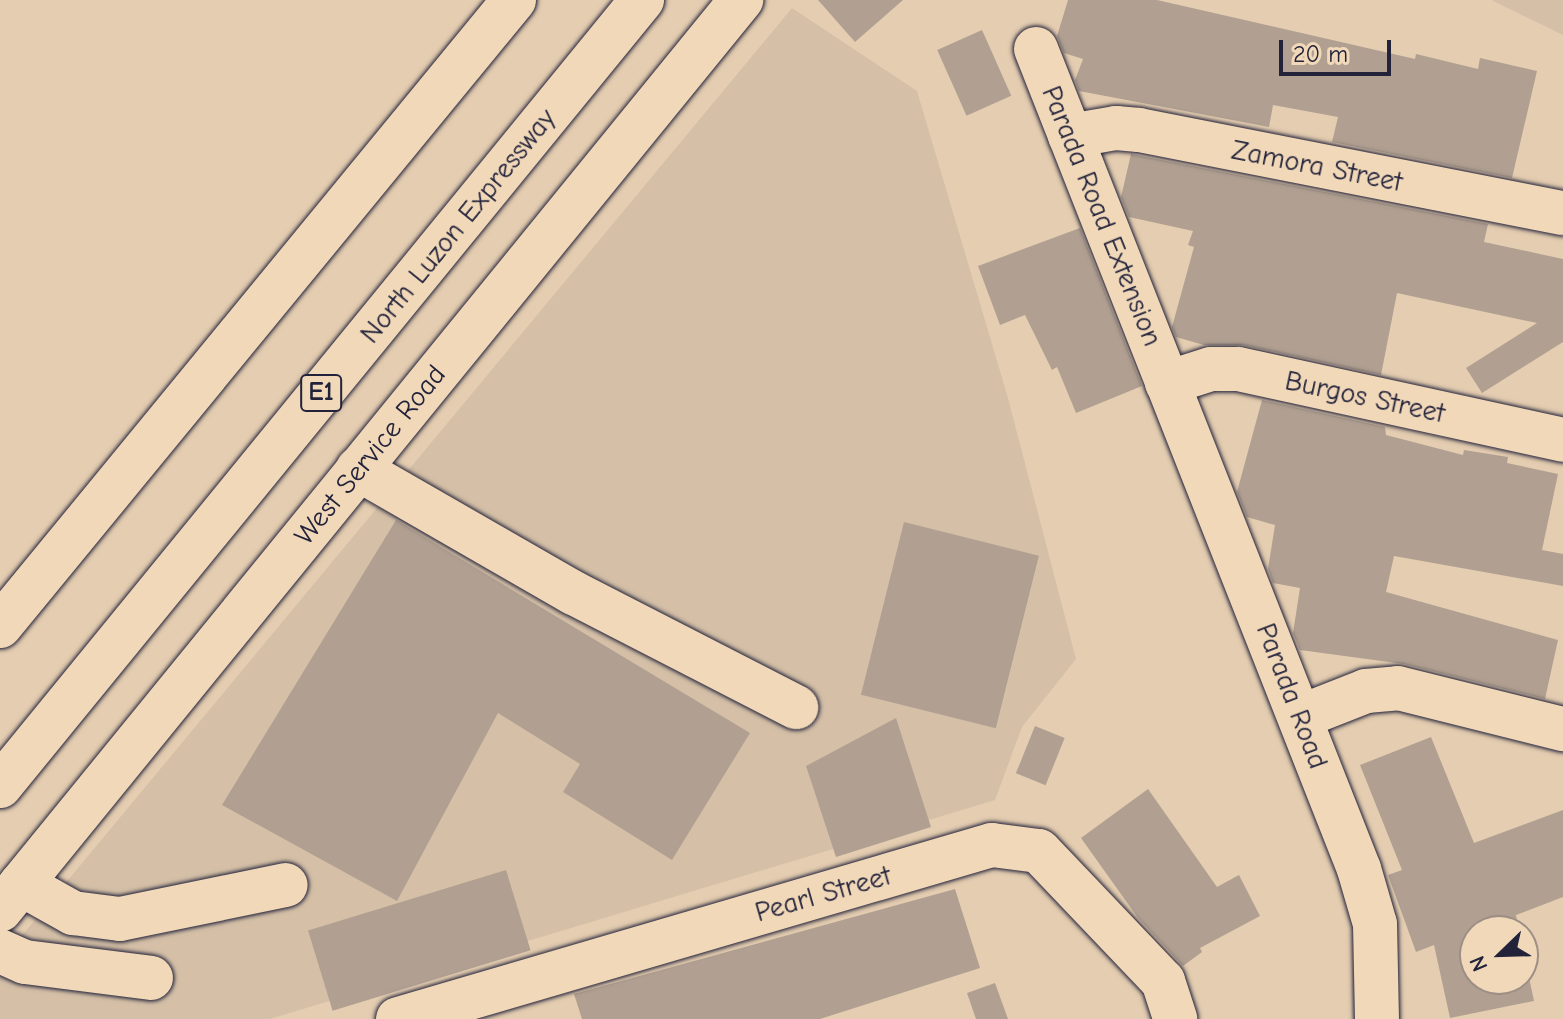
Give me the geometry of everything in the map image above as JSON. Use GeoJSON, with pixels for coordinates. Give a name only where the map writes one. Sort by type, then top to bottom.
{"type":"FeatureCollection","features":[{"type":"Feature","properties":{"kind":"main road"},"geometry":{"type":"LineString","coordinates":[[0,626],[514,0]]}},
{"type":"Feature","properties":{"kind":"main road","name":"North Luzon Expressway"},"geometry":{"type":"LineString","coordinates":[[0,786],[642,0]]}},
{"type":"Feature","properties":{"kind":"main road","name":"West Service Road"},"geometry":{"type":"LineString","coordinates":[[10,897],[741,0]]}},
{"type":"Feature","properties":{"kind":"main road","name":"Parada Road Extension"},"geometry":{"type":"LineString","coordinates":[[1036,49],[1167,383]]}},
{"type":"Feature","properties":{"kind":"main road","name":"Zamora Street"},"geometry":{"type":"LineString","coordinates":[[1070,136],[1116,128],[1139,130],[1563,213]]}},
{"type":"Feature","properties":{"kind":"main road","name":"Burgos Street"},"geometry":{"type":"LineString","coordinates":[[1167,383],[1211,369],[1238,369],[1563,440]]}},
{"type":"Feature","properties":{"kind":"main road","name":"Parada Road"},"geometry":{"type":"LineString","coordinates":[[1167,383],[1300,717],[1375,924],[1377,1019]]}},
{"type":"Feature","properties":{"kind":"main road"},"geometry":{"type":"LineString","coordinates":[[358,469],[574,593],[796,707]]}},
{"type":"Feature","properties":{"kind":"main road"},"geometry":{"type":"LineString","coordinates":[[1300,717],[1366,691],[1398,688],[1563,729]]}},
{"type":"Feature","properties":{"kind":"main road","name":"Pearl Street"},"geometry":{"type":"LineString","coordinates":[[398,1019],[992,845],[1039,851],[1163,981],[1175,1019]]}},
{"type":"Feature","properties":{"kind":"main road"},"geometry":{"type":"LineString","coordinates":[[10,897],[108,919],[286,885]]}},
{"type":"Feature","properties":{"kind":"main road"},"geometry":{"type":"LineString","coordinates":[[0,951],[25,962],[151,978]]}},
{"type":"Feature","properties":{"kind":"shaded area"},"geometry":{"type":"Polygon","coordinates":[[[1492,0],[1563,0],[1563,35],[1495,2],[1492,0]]]}},
{"type":"Feature","properties":{"kind":"shaded area"},"geometry":{"type":"Polygon","coordinates":[[[792,8],[917,91],[1008,398],[1076,659],[1022,727],[995,800],[270,1019],[0,1019],[0,962],[792,8]]]}},
{"type":"Feature","properties":{"kind":"building"},"geometry":{"type":"Polygon","coordinates":[[[818,0],[903,0],[855,42],[818,0]]]}},
{"type":"Feature","properties":{"kind":"building"},"geometry":{"type":"Polygon","coordinates":[[[1068,0],[1157,0],[1415,59],[1416,54],[1478,69],[1480,58],[1537,71],[1512,178],[1332,142],[1338,117],[1273,105],[1269,127],[1079,91],[1075,80],[1083,59],[1064,53],[1057,36],[1068,0]]]}},
{"type":"Feature","properties":{"kind":"building"},"geometry":{"type":"Polygon","coordinates":[[[982,30],[1011,96],[967,116],[937,50],[982,30]]]}},
{"type":"Feature","properties":{"kind":"building"},"geometry":{"type":"Polygon","coordinates":[[[1131,154],[1488,224],[1484,242],[1563,259],[1563,342],[1482,393],[1466,368],[1537,323],[1397,293],[1381,375],[1243,345],[1204,345],[1176,337],[1172,327],[1194,247],[1188,245],[1193,231],[1129,217],[1121,197],[1131,154]]]}},
{"type":"Feature","properties":{"kind":"building"},"geometry":{"type":"Polygon","coordinates":[[[1080,228],[1142,386],[1076,413],[1057,367],[1052,370],[1025,315],[1000,325],[978,266],[1080,228]]]}},
{"type":"Feature","properties":{"kind":"building"},"geometry":{"type":"Polygon","coordinates":[[[1262,400],[1385,427],[1386,435],[1463,455],[1464,450],[1508,457],[1507,463],[1558,474],[1542,550],[1563,554],[1563,586],[1394,556],[1386,592],[1558,640],[1545,699],[1404,664],[1300,650],[1293,633],[1300,588],[1273,583],[1268,569],[1275,525],[1247,517],[1237,492],[1262,400]]]}},
{"type":"Feature","properties":{"kind":"building"},"geometry":{"type":"Polygon","coordinates":[[[396,520],[750,733],[672,860],[563,792],[580,764],[498,713],[397,901],[222,805],[396,520]]]}},
{"type":"Feature","properties":{"kind":"building"},"geometry":{"type":"Polygon","coordinates":[[[904,522],[1039,556],[996,728],[861,695],[904,522]]]}},
{"type":"Feature","properties":{"kind":"building"},"geometry":{"type":"Polygon","coordinates":[[[896,718],[931,827],[836,857],[806,766],[896,718]]]}},
{"type":"Feature","properties":{"kind":"building"},"geometry":{"type":"Polygon","coordinates":[[[1035,726],[1065,738],[1046,785],[1016,773],[1035,726]]]}},
{"type":"Feature","properties":{"kind":"building"},"geometry":{"type":"Polygon","coordinates":[[[1431,737],[1474,843],[1563,810],[1563,897],[1516,915],[1459,915],[1459,995],[1533,995],[1534,1001],[1450,1018],[1434,945],[1416,952],[1388,875],[1402,870],[1360,765],[1431,737]]]}},
{"type":"Feature","properties":{"kind":"building"},"geometry":{"type":"Polygon","coordinates":[[[1148,789],[1217,887],[1239,875],[1260,916],[1200,948],[1202,952],[1183,966],[1138,918],[1081,838],[1148,789]]]}},
{"type":"Feature","properties":{"kind":"building"},"geometry":{"type":"Polygon","coordinates":[[[506,870],[531,950],[333,1011],[308,931],[506,870]]]}},
{"type":"Feature","properties":{"kind":"building"},"geometry":{"type":"Polygon","coordinates":[[[955,889],[980,968],[820,1019],[582,1019],[574,994],[955,889]]]}},
{"type":"Feature","properties":{"kind":"building"},"geometry":{"type":"Polygon","coordinates":[[[995,983],[1008,1019],[976,1019],[967,993],[995,983]]]}}]}
